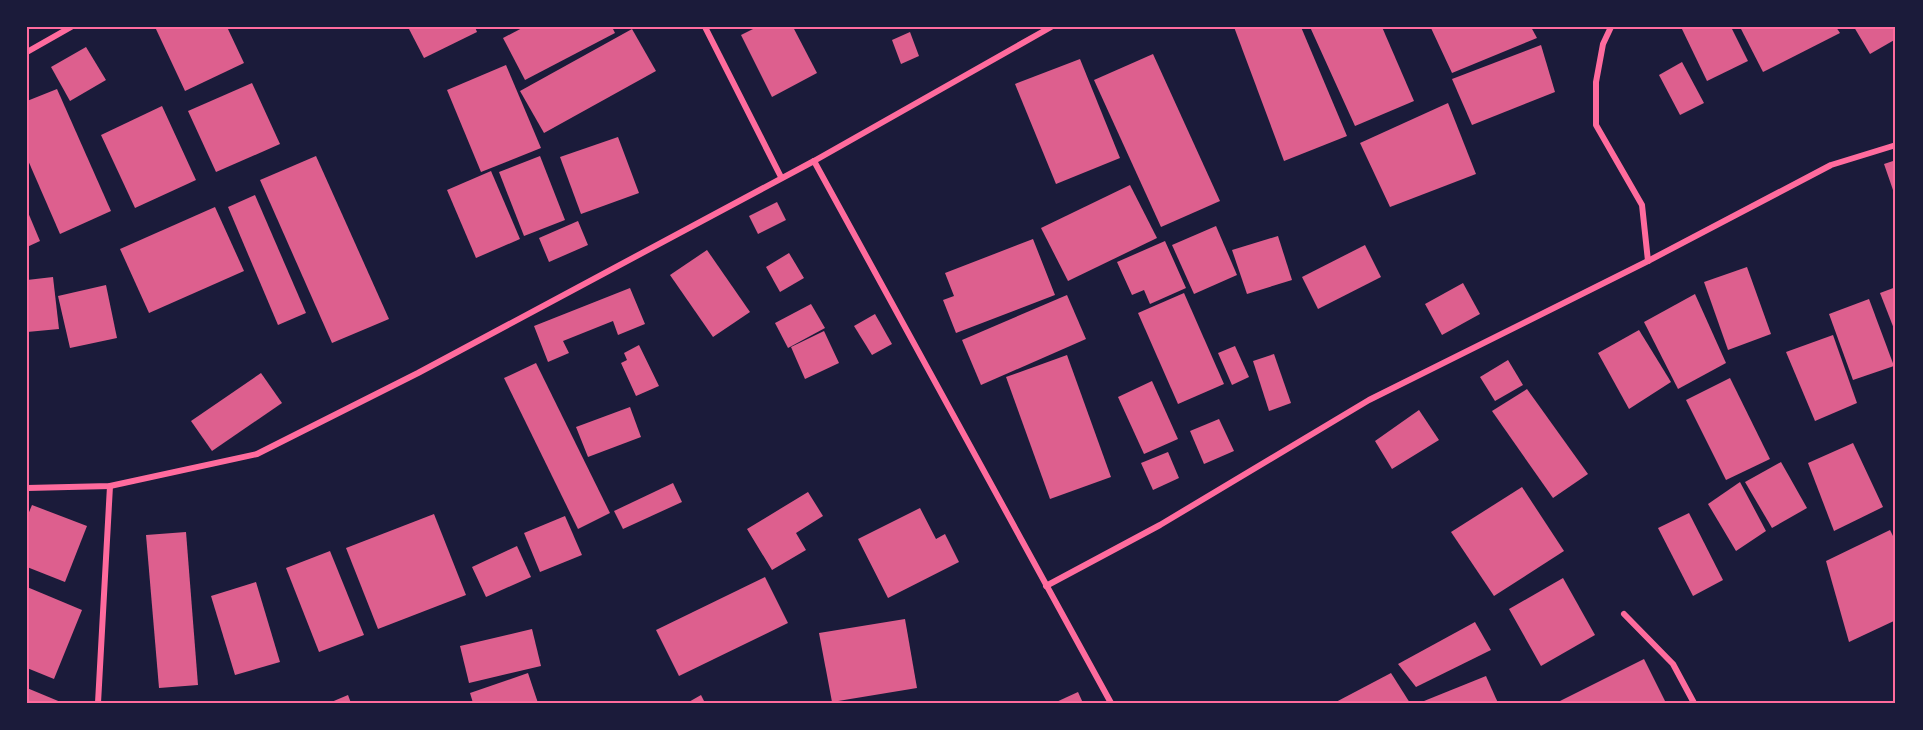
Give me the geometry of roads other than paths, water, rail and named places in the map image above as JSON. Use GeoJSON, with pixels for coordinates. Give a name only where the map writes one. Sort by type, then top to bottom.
{"type":"FeatureCollection","features":[{"type":"Feature","properties":{"kind":"street"},"geometry":{"type":"LineString","coordinates":[[27,52],[70,27]]}},
{"type":"Feature","properties":{"kind":"street"},"geometry":{"type":"LineString","coordinates":[[705,27],[781,177]]}},
{"type":"Feature","properties":{"kind":"street"},"geometry":{"type":"LineString","coordinates":[[27,488],[110,486],[257,453],[418,372],[814,161],[1050,27]]}},
{"type":"Feature","properties":{"kind":"street"},"geometry":{"type":"LineString","coordinates":[[1611,27],[1603,44],[1596,82],[1596,125],[1642,205],[1648,261]]}},
{"type":"Feature","properties":{"kind":"street"},"geometry":{"type":"LineString","coordinates":[[1046,586],[1160,525],[1369,400],[1648,261],[1830,165],[1896,146]]}},
{"type":"Feature","properties":{"kind":"street"},"geometry":{"type":"LineString","coordinates":[[814,161],[1111,703]]}},
{"type":"Feature","properties":{"kind":"street"},"geometry":{"type":"LineString","coordinates":[[98,703],[110,486]]}},
{"type":"Feature","properties":{"kind":"street"},"geometry":{"type":"LineString","coordinates":[[1624,614],[1672,664],[1694,703]]}}]}
